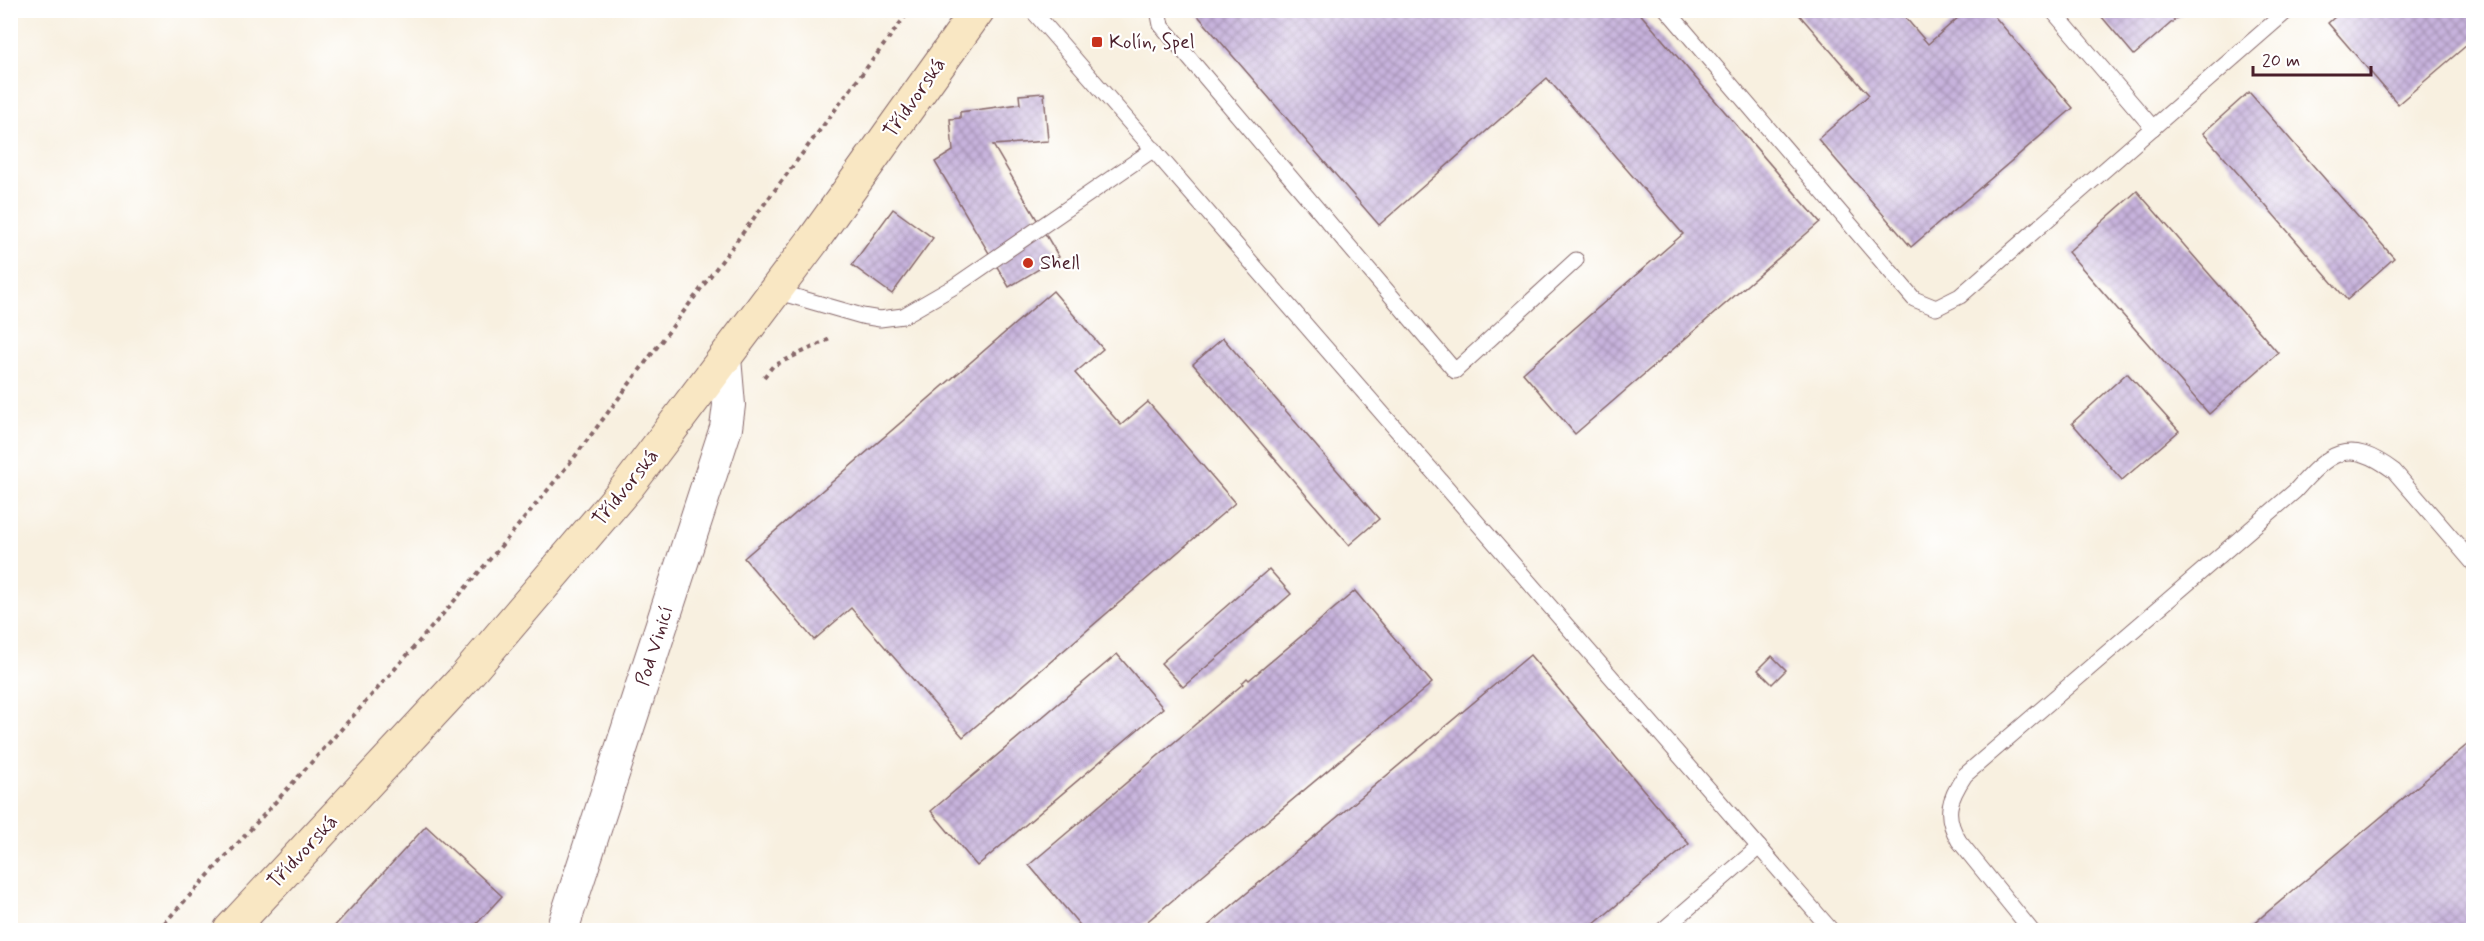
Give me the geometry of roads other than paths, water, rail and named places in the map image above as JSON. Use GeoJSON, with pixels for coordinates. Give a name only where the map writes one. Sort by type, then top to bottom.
{"type":"FeatureCollection","features":[{"type":"Feature","properties":{"kind":"main road","name":"Třídvorská"},"geometry":{"type":"LineString","coordinates":[[230,930],[461,681],[580,545],[661,445],[978,10]]}},
{"type":"Feature","properties":{"kind":"street","name":"Pod Vinicí"},"geometry":{"type":"LineString","coordinates":[[562,930],[726,428],[729,405],[725,358]]}},
{"type":"Feature","properties":{"kind":"lane"},"geometry":{"type":"LineString","coordinates":[[1032,10],[1831,930]]}},
{"type":"Feature","properties":{"kind":"lane"},"geometry":{"type":"LineString","coordinates":[[1158,10],[1161,25],[1455,371],[1576,260]]}},
{"type":"Feature","properties":{"kind":"lane"},"geometry":{"type":"LineString","coordinates":[[1667,10],[1914,298],[1936,308],[1960,296],[2288,10]]}},
{"type":"Feature","properties":{"kind":"lane"},"geometry":{"type":"LineString","coordinates":[[2052,10],[2153,128]]}},
{"type":"Feature","properties":{"kind":"lane"},"geometry":{"type":"LineString","coordinates":[[775,291],[862,316],[880,319],[903,316],[955,286],[1154,149]]}},
{"type":"Feature","properties":{"kind":"lane"},"geometry":{"type":"LineString","coordinates":[[2031,930],[1951,828],[1949,812],[1954,792],[1965,775],[2295,491],[2319,464],[2335,456],[2357,450],[2377,458],[2394,471],[2474,564]]}},
{"type":"Feature","properties":{"kind":"lane"},"geometry":{"type":"LineString","coordinates":[[1663,930],[1759,847]]}},
{"type":"Feature","properties":{"kind":"place","name":"Kolín, Spel"},"geometry":{"type":"Point","coordinates":[1097,42]}},
{"type":"Feature","properties":{"kind":"place","name":"Shell"},"geometry":{"type":"Point","coordinates":[1028,263]}}]}
